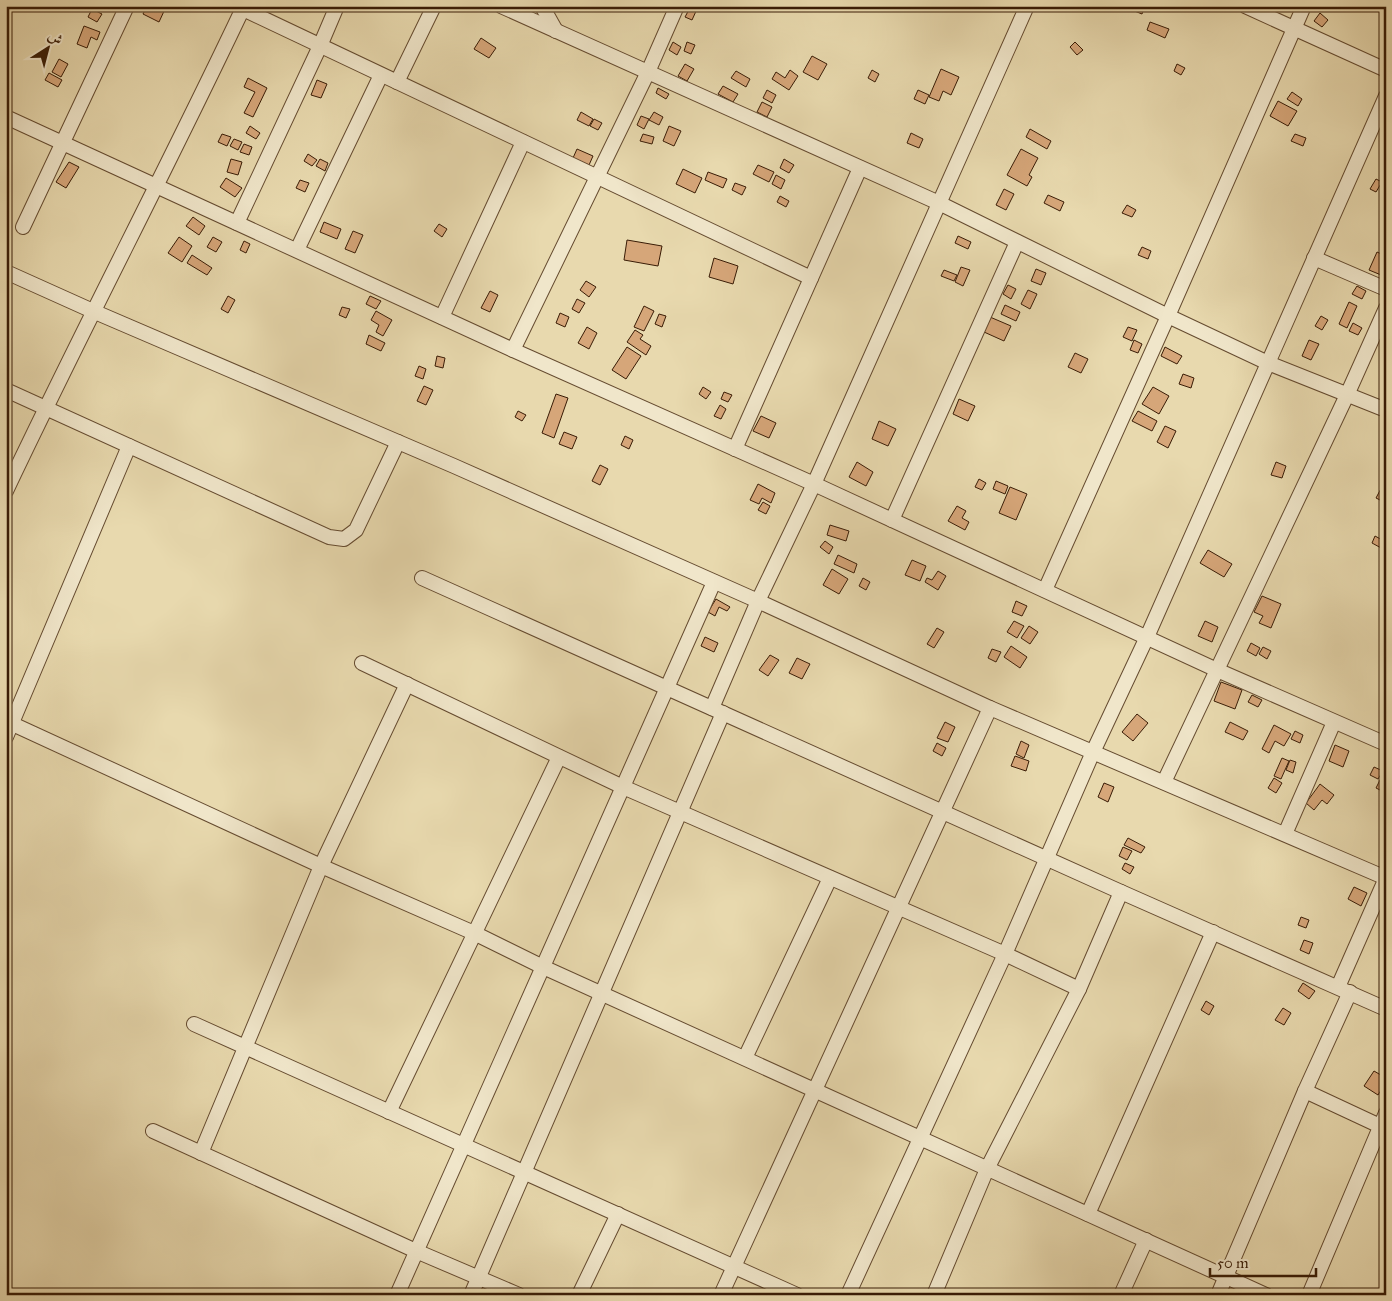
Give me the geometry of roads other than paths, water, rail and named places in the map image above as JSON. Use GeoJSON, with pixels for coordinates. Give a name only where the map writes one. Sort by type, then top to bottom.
{"type":"FeatureCollection","features":[{"type":"Feature","properties":{"kind":"street"},"geometry":{"type":"LineString","coordinates":[[23,228],[127,6]]}},
{"type":"Feature","properties":{"kind":"street"},"geometry":{"type":"LineString","coordinates":[[237,223],[337,6]]}},
{"type":"Feature","properties":{"kind":"street"},"geometry":{"type":"LineString","coordinates":[[397,82],[434,6]]}},
{"type":"Feature","properties":{"kind":"street"},"geometry":{"type":"LineString","coordinates":[[501,6],[939,204],[1168,316],[1268,362],[1386,410]]}},
{"type":"Feature","properties":{"kind":"street"},"geometry":{"type":"LineString","coordinates":[[542,6],[556,31]]}},
{"type":"Feature","properties":{"kind":"street"},"geometry":{"type":"LineString","coordinates":[[513,350],[648,72],[677,6]]}},
{"type":"Feature","properties":{"kind":"street"},"geometry":{"type":"LineString","coordinates":[[471,1295],[681,812],[758,601],[814,484],[1027,6]]}},
{"type":"Feature","properties":{"kind":"street"},"geometry":{"type":"LineString","coordinates":[[1245,6],[1386,70]]}},
{"type":"Feature","properties":{"kind":"street"},"geometry":{"type":"LineString","coordinates":[[1045,590],[1304,6]]}},
{"type":"Feature","properties":{"kind":"street"},"geometry":{"type":"LineString","coordinates":[[6,490],[244,8],[320,46],[811,278]]}},
{"type":"Feature","properties":{"kind":"street"},"geometry":{"type":"LineString","coordinates":[[297,250],[381,75]]}},
{"type":"Feature","properties":{"kind":"street"},"geometry":{"type":"LineString","coordinates":[[848,1295],[1146,638],[1386,96]]}},
{"type":"Feature","properties":{"kind":"street"},"geometry":{"type":"LineString","coordinates":[[6,117],[513,350],[814,484],[1146,638],[1386,744]]}},
{"type":"Feature","properties":{"kind":"street"},"geometry":{"type":"LineString","coordinates":[[442,317],[523,142]]}},
{"type":"Feature","properties":{"kind":"street"},"geometry":{"type":"LineString","coordinates":[[735,449],[860,168]]}},
{"type":"Feature","properties":{"kind":"street"},"geometry":{"type":"LineString","coordinates":[[892,520],[1017,242]]}},
{"type":"Feature","properties":{"kind":"street"},"geometry":{"type":"LineString","coordinates":[[1314,258],[1386,289]]}},
{"type":"Feature","properties":{"kind":"street"},"geometry":{"type":"LineString","coordinates":[[6,272],[758,601],[990,708],[1386,878],[1305,1091],[1218,1295]]}},
{"type":"Feature","properties":{"kind":"street"},"geometry":{"type":"LineString","coordinates":[[1164,782],[1347,395],[1386,308]]}},
{"type":"Feature","properties":{"kind":"street"},"geometry":{"type":"LineString","coordinates":[[6,390],[329,537],[344,539],[356,530],[398,442]]}},
{"type":"Feature","properties":{"kind":"street"},"geometry":{"type":"LineString","coordinates":[[6,737],[9,722],[129,446]]}},
{"type":"Feature","properties":{"kind":"street"},"geometry":{"type":"LineString","coordinates":[[422,578],[1386,1009]]}},
{"type":"Feature","properties":{"kind":"street"},"geometry":{"type":"LineString","coordinates":[[397,1295],[714,582]]}},
{"type":"Feature","properties":{"kind":"street"},"geometry":{"type":"LineString","coordinates":[[362,663],[624,787],[1004,954],[1079,989]]}},
{"type":"Feature","properties":{"kind":"street"},"geometry":{"type":"LineString","coordinates":[[201,1153],[321,866],[407,684]]}},
{"type":"Feature","properties":{"kind":"street"},"geometry":{"type":"LineString","coordinates":[[721,1295],[900,908],[990,708]]}},
{"type":"Feature","properties":{"kind":"street"},"geometry":{"type":"LineString","coordinates":[[9,722],[321,866],[474,933],[602,994],[1266,1295]]}},
{"type":"Feature","properties":{"kind":"street"},"geometry":{"type":"LineString","coordinates":[[1285,834],[1334,722]]}},
{"type":"Feature","properties":{"kind":"street"},"geometry":{"type":"LineString","coordinates":[[389,1112],[559,757]]}},
{"type":"Feature","properties":{"kind":"street"},"geometry":{"type":"LineString","coordinates":[[745,1058],[830,878]]}},
{"type":"Feature","properties":{"kind":"street"},"geometry":{"type":"LineString","coordinates":[[934,1295],[987,1169],[1079,989],[1121,892]]}},
{"type":"Feature","properties":{"kind":"street"},"geometry":{"type":"LineString","coordinates":[[1088,1214],[1213,932]]}},
{"type":"Feature","properties":{"kind":"street"},"geometry":{"type":"LineString","coordinates":[[194,1024],[798,1295]]}},
{"type":"Feature","properties":{"kind":"street"},"geometry":{"type":"LineString","coordinates":[[1305,1091],[1380,1126]]}},
{"type":"Feature","properties":{"kind":"street"},"geometry":{"type":"LineString","coordinates":[[1309,1295],[1386,1113]]}},
{"type":"Feature","properties":{"kind":"street"},"geometry":{"type":"LineString","coordinates":[[153,1131],[416,1251],[519,1295]]}},
{"type":"Feature","properties":{"kind":"street"},"geometry":{"type":"LineString","coordinates":[[579,1295],[618,1214]]}},
{"type":"Feature","properties":{"kind":"street"},"geometry":{"type":"LineString","coordinates":[[1121,1295],[1146,1240]]}}]}
